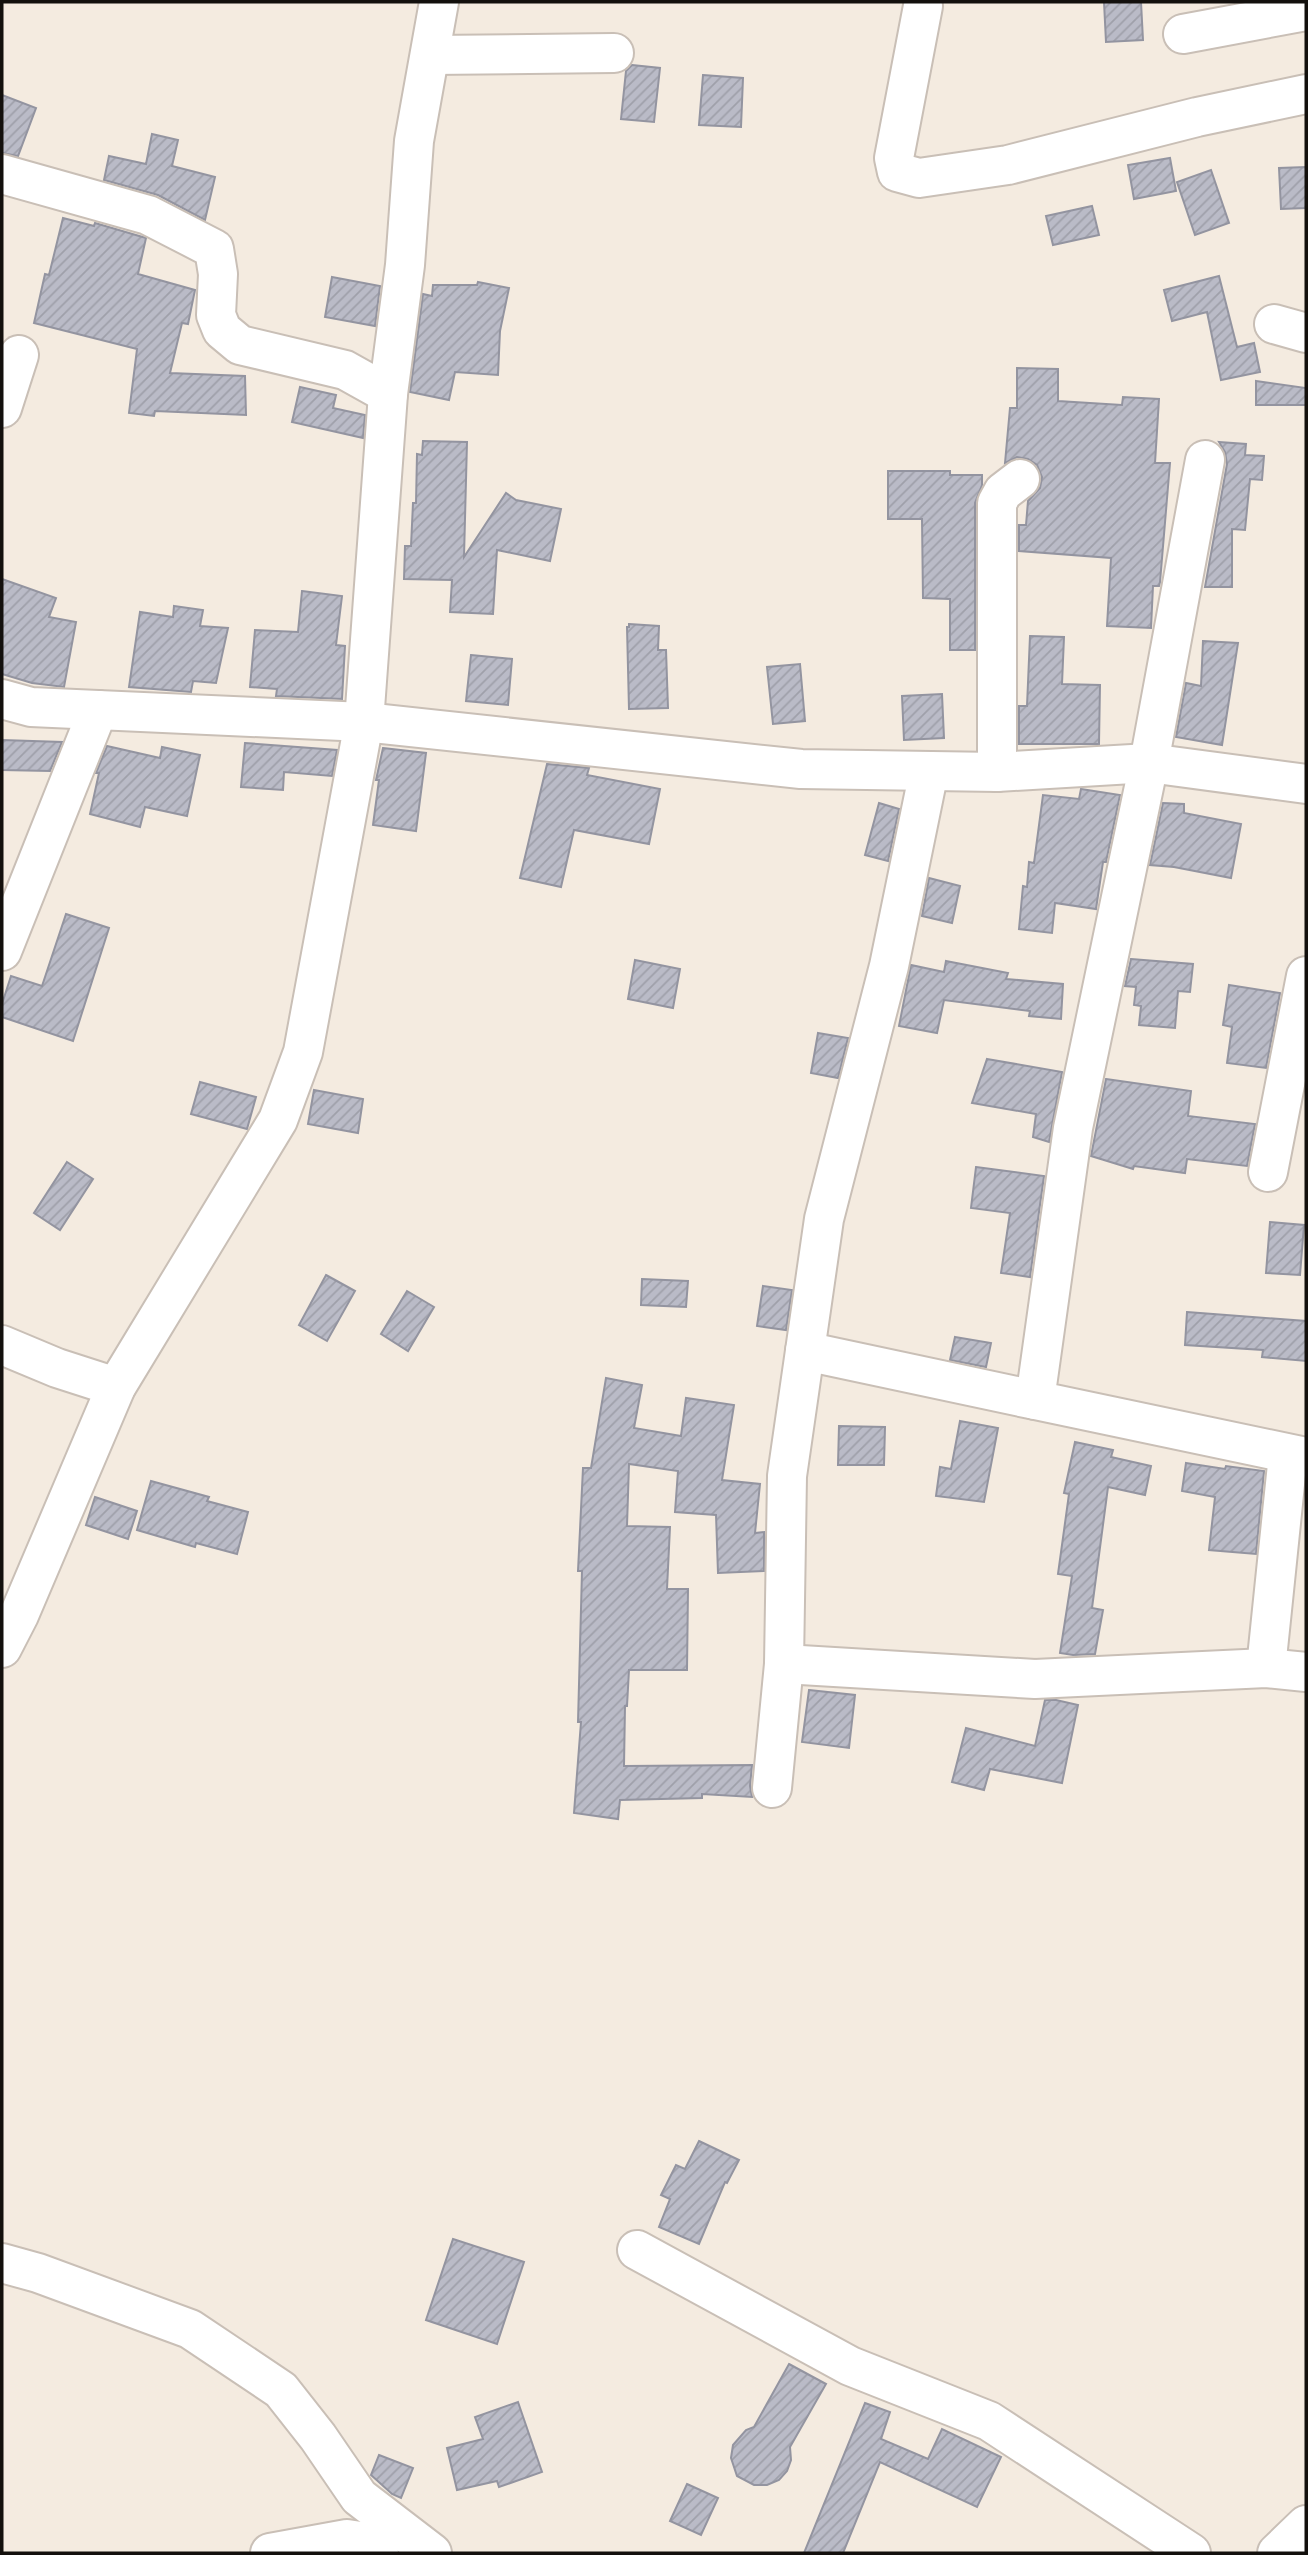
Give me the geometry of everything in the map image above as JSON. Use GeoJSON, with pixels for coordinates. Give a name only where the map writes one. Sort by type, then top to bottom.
{"type":"FeatureCollection","features":[{"type":"Feature","properties":{"kind":"street"},"geometry":{"type":"LineString","coordinates":[[2,1648],[19,1615],[116,1387],[278,1120],[303,1052],[364,722],[388,394],[405,265],[414,141],[439,2]]}},
{"type":"Feature","properties":{"kind":"street"},"geometry":{"type":"LineString","coordinates":[[923,6],[894,158],[897,172],[919,178],[1008,165],[1197,117],[1306,94]]}},
{"type":"Feature","properties":{"kind":"street"},"geometry":{"type":"LineString","coordinates":[[1183,34],[1306,11]]}},
{"type":"Feature","properties":{"kind":"street"},"geometry":{"type":"LineString","coordinates":[[429,55],[614,53]]}},
{"type":"Feature","properties":{"kind":"street"},"geometry":{"type":"LineString","coordinates":[[2,174],[148,215],[214,249],[218,274],[216,315],[222,330],[240,345],[345,370],[388,394]]}},
{"type":"Feature","properties":{"kind":"street"},"geometry":{"type":"LineString","coordinates":[[2,408],[19,355]]}},
{"type":"Feature","properties":{"kind":"street"},"geometry":{"type":"LineString","coordinates":[[1035,1400],[1073,1128],[1149,763],[1205,460]]}},
{"type":"Feature","properties":{"kind":"street"},"geometry":{"type":"LineString","coordinates":[[997,772],[997,503],[1003,492],[1020,479]]}},
{"type":"Feature","properties":{"kind":"street"},"geometry":{"type":"LineString","coordinates":[[2,699],[31,707],[364,722],[800,769],[997,772],[1149,763],[1306,784]]}},
{"type":"Feature","properties":{"kind":"street"},"geometry":{"type":"LineString","coordinates":[[2,951],[98,710]]}},
{"type":"Feature","properties":{"kind":"street"},"geometry":{"type":"LineString","coordinates":[[772,1788],[784,1664],[787,1476],[824,1219],[888,966],[929,771]]}},
{"type":"Feature","properties":{"kind":"street"},"geometry":{"type":"LineString","coordinates":[[1268,1172],[1306,976]]}},
{"type":"Feature","properties":{"kind":"street"},"geometry":{"type":"LineString","coordinates":[[2,1345],[57,1368],[116,1387]]}},
{"type":"Feature","properties":{"kind":"street"},"geometry":{"type":"LineString","coordinates":[[805,1351],[1297,1456],[1266,1668]]}},
{"type":"Feature","properties":{"kind":"street"},"geometry":{"type":"LineString","coordinates":[[784,1664],[1035,1679],[1266,1668],[1306,1672]]}},
{"type":"Feature","properties":{"kind":"street"},"geometry":{"type":"LineString","coordinates":[[637,2250],[850,2366],[989,2421],[1191,2553]]}},
{"type":"Feature","properties":{"kind":"street"},"geometry":{"type":"LineString","coordinates":[[2,2263],[38,2273],[190,2329],[281,2390],[318,2437],[359,2497],[432,2553]]}},
{"type":"Feature","properties":{"kind":"street"},"geometry":{"type":"LineString","coordinates":[[1278,2553],[1306,2525]]}},
{"type":"Feature","properties":{"kind":"street"},"geometry":{"type":"LineString","coordinates":[[270,2553],[347,2539],[367,2542],[379,2553]]}},
{"type":"Feature","properties":{"kind":"building"},"geometry":{"type":"Polygon","coordinates":[[[1104,2],[1141,2],[1143,40],[1106,42],[1104,2]]]}},
{"type":"Feature","properties":{"kind":"building"},"geometry":{"type":"Polygon","coordinates":[[[632,65],[660,68],[654,122],[621,119],[626,71],[632,65]]]}},
{"type":"Feature","properties":{"kind":"building"},"geometry":{"type":"Polygon","coordinates":[[[703,75],[743,78],[741,127],[699,125],[703,75]]]}},
{"type":"Feature","properties":{"kind":"building"},"geometry":{"type":"Polygon","coordinates":[[[2,95],[36,108],[18,156],[2,153],[2,95]]]}},
{"type":"Feature","properties":{"kind":"building"},"geometry":{"type":"Polygon","coordinates":[[[152,134],[178,140],[172,166],[215,177],[205,220],[158,195],[104,180],[109,156],[146,164],[152,134]]]}},
{"type":"Feature","properties":{"kind":"building"},"geometry":{"type":"Polygon","coordinates":[[[1170,158],[1176,191],[1134,199],[1128,165],[1170,158]]]}},
{"type":"Feature","properties":{"kind":"building"},"geometry":{"type":"Polygon","coordinates":[[[1306,167],[1306,208],[1281,209],[1279,168],[1306,167]]]}},
{"type":"Feature","properties":{"kind":"building"},"geometry":{"type":"Polygon","coordinates":[[[1211,170],[1229,223],[1195,235],[1177,182],[1211,170]]]}},
{"type":"Feature","properties":{"kind":"building"},"geometry":{"type":"Polygon","coordinates":[[[1092,206],[1099,235],[1053,245],[1046,216],[1092,206]]]}},
{"type":"Feature","properties":{"kind":"building"},"geometry":{"type":"Polygon","coordinates":[[[63,218],[94,226],[95,223],[146,238],[138,274],[195,290],[188,324],[182,323],[170,373],[245,376],[246,415],[155,411],[154,416],[129,413],[137,349],[34,323],[45,274],[49,275],[63,218]]]}},
{"type":"Feature","properties":{"kind":"building"},"geometry":{"type":"Polygon","coordinates":[[[1219,276],[1237,347],[1254,343],[1260,372],[1221,380],[1207,312],[1172,321],[1164,290],[1219,276]]]}},
{"type":"Feature","properties":{"kind":"building"},"geometry":{"type":"Polygon","coordinates":[[[332,277],[380,286],[375,326],[325,317],[332,277]]]}},
{"type":"Feature","properties":{"kind":"building"},"geometry":{"type":"Polygon","coordinates":[[[478,282],[509,288],[500,331],[498,375],[455,372],[449,400],[410,392],[423,294],[432,296],[433,285],[477,285],[478,282]]]}},
{"type":"Feature","properties":{"kind":"building"},"geometry":{"type":"Polygon","coordinates":[[[1017,368],[1058,369],[1058,401],[1122,405],[1123,397],[1159,399],[1155,463],[1170,463],[1160,582],[1159,586],[1153,586],[1151,628],[1107,626],[1111,558],[1019,551],[1019,525],[1026,525],[1028,501],[1040,488],[1042,477],[1037,465],[1028,459],[1017,457],[1005,463],[1010,408],[1017,408],[1017,368]]]}},
{"type":"Feature","properties":{"kind":"building"},"geometry":{"type":"Polygon","coordinates":[[[1256,381],[1306,388],[1306,405],[1256,405],[1256,381]]]}},
{"type":"Feature","properties":{"kind":"building"},"geometry":{"type":"Polygon","coordinates":[[[300,387],[336,395],[333,408],[365,415],[363,438],[292,422],[300,387]]]}},
{"type":"Feature","properties":{"kind":"building"},"geometry":{"type":"Polygon","coordinates":[[[423,441],[467,442],[464,557],[506,493],[516,500],[561,509],[550,561],[497,550],[493,614],[450,612],[452,580],[404,579],[405,546],[411,546],[413,503],[416,503],[417,454],[422,455],[423,441]]]}},
{"type":"Feature","properties":{"kind":"building"},"geometry":{"type":"Polygon","coordinates":[[[1219,442],[1246,444],[1245,455],[1264,456],[1262,480],[1250,479],[1245,530],[1232,529],[1232,587],[1205,587],[1227,464],[1225,452],[1219,442]]]}},
{"type":"Feature","properties":{"kind":"building"},"geometry":{"type":"Polygon","coordinates":[[[888,471],[950,471],[950,475],[982,475],[982,485],[975,503],[975,650],[950,650],[950,599],[923,598],[922,519],[888,519],[888,471]]]}},
{"type":"Feature","properties":{"kind":"building"},"geometry":{"type":"Polygon","coordinates":[[[2,579],[56,598],[49,617],[76,622],[64,687],[32,683],[2,674],[2,579]]]}},
{"type":"Feature","properties":{"kind":"building"},"geometry":{"type":"Polygon","coordinates":[[[302,591],[342,596],[336,645],[345,646],[342,699],[276,696],[277,689],[250,687],[255,630],[298,632],[302,591]]]}},
{"type":"Feature","properties":{"kind":"building"},"geometry":{"type":"Polygon","coordinates":[[[174,606],[203,610],[200,626],[228,628],[216,683],[193,681],[191,692],[129,687],[140,612],[173,617],[174,606]]]}},
{"type":"Feature","properties":{"kind":"building"},"geometry":{"type":"Polygon","coordinates":[[[629,624],[659,626],[658,650],[666,650],[668,708],[629,709],[629,624]]]}},
{"type":"Feature","properties":{"kind":"building"},"geometry":{"type":"Polygon","coordinates":[[[1030,636],[1064,637],[1062,684],[1100,685],[1099,744],[1019,744],[1019,706],[1027,706],[1030,636]]]}},
{"type":"Feature","properties":{"kind":"building"},"geometry":{"type":"Polygon","coordinates":[[[1203,641],[1238,643],[1222,745],[1176,737],[1186,683],[1201,686],[1203,641]]]}},
{"type":"Feature","properties":{"kind":"building"},"geometry":{"type":"Polygon","coordinates":[[[471,655],[512,659],[508,705],[466,701],[471,655]]]}},
{"type":"Feature","properties":{"kind":"building"},"geometry":{"type":"Polygon","coordinates":[[[800,664],[805,721],[773,724],[767,667],[800,664]]]}},
{"type":"Feature","properties":{"kind":"building"},"geometry":{"type":"Polygon","coordinates":[[[942,694],[944,738],[904,740],[902,696],[942,694]]]}},
{"type":"Feature","properties":{"kind":"building"},"geometry":{"type":"Polygon","coordinates":[[[2,740],[62,742],[50,771],[2,770],[2,740]]]}},
{"type":"Feature","properties":{"kind":"building"},"geometry":{"type":"Polygon","coordinates":[[[245,743],[337,750],[332,776],[284,772],[283,790],[241,787],[245,743]]]}},
{"type":"Feature","properties":{"kind":"building"},"geometry":{"type":"Polygon","coordinates":[[[107,746],[160,758],[162,747],[200,755],[187,816],[145,807],[140,827],[90,814],[99,773],[96,773],[107,746]]]}},
{"type":"Feature","properties":{"kind":"building"},"geometry":{"type":"Polygon","coordinates":[[[383,748],[426,753],[416,831],[373,825],[379,780],[376,780],[383,748]]]}},
{"type":"Feature","properties":{"kind":"building"},"geometry":{"type":"Polygon","coordinates":[[[547,764],[589,768],[587,775],[660,789],[649,844],[574,830],[561,887],[520,878],[547,764]]]}},
{"type":"Feature","properties":{"kind":"building"},"geometry":{"type":"Polygon","coordinates":[[[1081,789],[1120,795],[1106,862],[1103,862],[1096,909],[1055,903],[1052,933],[1019,929],[1023,886],[1027,887],[1029,862],[1034,863],[1043,795],[1079,799],[1081,789]]]}},
{"type":"Feature","properties":{"kind":"building"},"geometry":{"type":"Polygon","coordinates":[[[879,803],[899,809],[888,861],[865,855],[879,803]]]}},
{"type":"Feature","properties":{"kind":"building"},"geometry":{"type":"Polygon","coordinates":[[[1163,803],[1184,804],[1184,813],[1241,824],[1231,878],[1150,865],[1163,803]]]}},
{"type":"Feature","properties":{"kind":"building"},"geometry":{"type":"Polygon","coordinates":[[[929,878],[960,886],[952,923],[922,916],[929,878]]]}},
{"type":"Feature","properties":{"kind":"building"},"geometry":{"type":"Polygon","coordinates":[[[66,914],[109,928],[73,1041],[2,1017],[2,1004],[11,976],[42,986],[66,914]]]}},
{"type":"Feature","properties":{"kind":"building"},"geometry":{"type":"Polygon","coordinates":[[[1131,959],[1193,964],[1190,992],[1178,991],[1175,1028],[1139,1025],[1141,1006],[1134,1005],[1136,987],[1125,986],[1131,959]]]}},
{"type":"Feature","properties":{"kind":"building"},"geometry":{"type":"Polygon","coordinates":[[[635,960],[680,969],[673,1008],[628,999],[635,960]]]}},
{"type":"Feature","properties":{"kind":"building"},"geometry":{"type":"Polygon","coordinates":[[[946,961],[1008,973],[1006,979],[1063,984],[1061,1019],[1029,1016],[1030,1011],[944,1000],[937,1033],[899,1026],[911,965],[944,972],[946,961]]]}},
{"type":"Feature","properties":{"kind":"building"},"geometry":{"type":"Polygon","coordinates":[[[1229,985],[1280,993],[1266,1068],[1227,1063],[1232,1027],[1223,1025],[1229,985]]]}},
{"type":"Feature","properties":{"kind":"building"},"geometry":{"type":"Polygon","coordinates":[[[818,1033],[848,1038],[838,1078],[811,1073],[818,1033]]]}},
{"type":"Feature","properties":{"kind":"building"},"geometry":{"type":"Polygon","coordinates":[[[987,1059],[1062,1072],[1049,1142],[1033,1137],[1036,1114],[972,1103],[987,1059]]]}},
{"type":"Feature","properties":{"kind":"building"},"geometry":{"type":"Polygon","coordinates":[[[1106,1079],[1191,1091],[1188,1116],[1255,1124],[1247,1166],[1187,1159],[1185,1173],[1134,1166],[1133,1169],[1091,1156],[1106,1079]]]}},
{"type":"Feature","properties":{"kind":"building"},"geometry":{"type":"Polygon","coordinates":[[[200,1082],[256,1097],[247,1129],[191,1114],[200,1082]]]}},
{"type":"Feature","properties":{"kind":"building"},"geometry":{"type":"Polygon","coordinates":[[[314,1090],[363,1099],[358,1133],[308,1124],[314,1090]]]}},
{"type":"Feature","properties":{"kind":"building"},"geometry":{"type":"Polygon","coordinates":[[[67,1162],[93,1179],[60,1230],[34,1213],[67,1162]]]}},
{"type":"Feature","properties":{"kind":"building"},"geometry":{"type":"Polygon","coordinates":[[[976,1167],[1044,1176],[1030,1277],[1001,1273],[1010,1213],[971,1208],[976,1167]]]}},
{"type":"Feature","properties":{"kind":"building"},"geometry":{"type":"Polygon","coordinates":[[[1270,1222],[1304,1225],[1300,1275],[1266,1273],[1270,1222]]]}},
{"type":"Feature","properties":{"kind":"building"},"geometry":{"type":"Polygon","coordinates":[[[326,1275],[355,1291],[327,1341],[299,1325],[326,1275]]]}},
{"type":"Feature","properties":{"kind":"building"},"geometry":{"type":"Polygon","coordinates":[[[642,1279],[688,1281],[686,1307],[641,1305],[642,1279]]]}},
{"type":"Feature","properties":{"kind":"building"},"geometry":{"type":"Polygon","coordinates":[[[763,1286],[792,1290],[786,1330],[757,1326],[763,1286]]]}},
{"type":"Feature","properties":{"kind":"building"},"geometry":{"type":"Polygon","coordinates":[[[407,1291],[434,1307],[408,1351],[381,1334],[407,1291]]]}},
{"type":"Feature","properties":{"kind":"building"},"geometry":{"type":"Polygon","coordinates":[[[1187,1312],[1306,1321],[1306,1361],[1262,1357],[1263,1350],[1185,1345],[1187,1312]]]}},
{"type":"Feature","properties":{"kind":"building"},"geometry":{"type":"Polygon","coordinates":[[[955,1337],[991,1343],[986,1367],[950,1360],[955,1337]]]}},
{"type":"Feature","properties":{"kind":"building"},"geometry":{"type":"Polygon","coordinates":[[[606,1378],[642,1385],[634,1428],[681,1436],[686,1398],[734,1405],[722,1480],[760,1484],[755,1533],[764,1532],[764,1571],[718,1573],[716,1515],[675,1512],[678,1471],[629,1464],[627,1526],[670,1527],[667,1589],[688,1589],[687,1670],[629,1670],[625,1706],[624,1766],[752,1765],[752,1797],[702,1794],[702,1798],[620,1800],[618,1819],[574,1813],[581,1722],[578,1722],[582,1571],[578,1571],[583,1468],[591,1468],[606,1378]]]}},
{"type":"Feature","properties":{"kind":"building"},"geometry":{"type":"Polygon","coordinates":[[[960,1421],[998,1428],[984,1502],[936,1496],[940,1467],[951,1469],[960,1421]]]}},
{"type":"Feature","properties":{"kind":"building"},"geometry":{"type":"Polygon","coordinates":[[[839,1426],[885,1427],[884,1465],[838,1465],[839,1426]]]}},
{"type":"Feature","properties":{"kind":"building"},"geometry":{"type":"Polygon","coordinates":[[[1075,1442],[1113,1450],[1111,1457],[1151,1466],[1145,1495],[1108,1487],[1092,1608],[1103,1610],[1095,1654],[1073,1655],[1060,1653],[1072,1576],[1058,1574],[1069,1494],[1064,1493],[1075,1442]]]}},
{"type":"Feature","properties":{"kind":"building"},"geometry":{"type":"Polygon","coordinates":[[[1186,1463],[1264,1471],[1256,1554],[1209,1550],[1215,1497],[1182,1491],[1186,1463]]]}},
{"type":"Feature","properties":{"kind":"building"},"geometry":{"type":"Polygon","coordinates":[[[151,1481],[209,1497],[207,1501],[248,1512],[237,1554],[196,1543],[195,1547],[137,1530],[151,1481]]]}},
{"type":"Feature","properties":{"kind":"building"},"geometry":{"type":"Polygon","coordinates":[[[95,1497],[137,1511],[128,1539],[86,1525],[95,1497]]]}},
{"type":"Feature","properties":{"kind":"building"},"geometry":{"type":"Polygon","coordinates":[[[809,1690],[855,1695],[849,1748],[802,1742],[809,1690]]]}},
{"type":"Feature","properties":{"kind":"building"},"geometry":{"type":"Polygon","coordinates":[[[1045,1700],[1078,1705],[1062,1783],[990,1769],[984,1790],[952,1782],[966,1728],[1035,1746],[1045,1700]]]}},
{"type":"Feature","properties":{"kind":"building"},"geometry":{"type":"Polygon","coordinates":[[[699,2141],[739,2160],[727,2183],[725,2182],[699,2244],[659,2227],[670,2199],[661,2195],[676,2165],[685,2169],[699,2141]]]}},
{"type":"Feature","properties":{"kind":"building"},"geometry":{"type":"Polygon","coordinates":[[[453,2239],[524,2262],[497,2344],[426,2320],[453,2239]]]}},
{"type":"Feature","properties":{"kind":"building"},"geometry":{"type":"Polygon","coordinates":[[[789,2364],[826,2384],[790,2447],[791,2460],[787,2471],[779,2480],[767,2485],[754,2485],[737,2476],[731,2458],[733,2445],[746,2430],[754,2427],[789,2364]]]}},
{"type":"Feature","properties":{"kind":"building"},"geometry":{"type":"Polygon","coordinates":[[[518,2402],[542,2472],[499,2487],[497,2481],[457,2490],[447,2448],[483,2439],[475,2417],[518,2402]]]}},
{"type":"Feature","properties":{"kind":"building"},"geometry":{"type":"Polygon","coordinates":[[[865,2403],[890,2412],[881,2439],[928,2459],[942,2429],[1001,2457],[977,2507],[880,2462],[843,2553],[804,2553],[865,2403]]]}},
{"type":"Feature","properties":{"kind":"building"},"geometry":{"type":"Polygon","coordinates":[[[379,2455],[413,2468],[401,2498],[392,2494],[371,2475],[379,2455]]]}},
{"type":"Feature","properties":{"kind":"building"},"geometry":{"type":"Polygon","coordinates":[[[687,2484],[718,2498],[701,2535],[670,2521],[687,2484]]]}}]}
